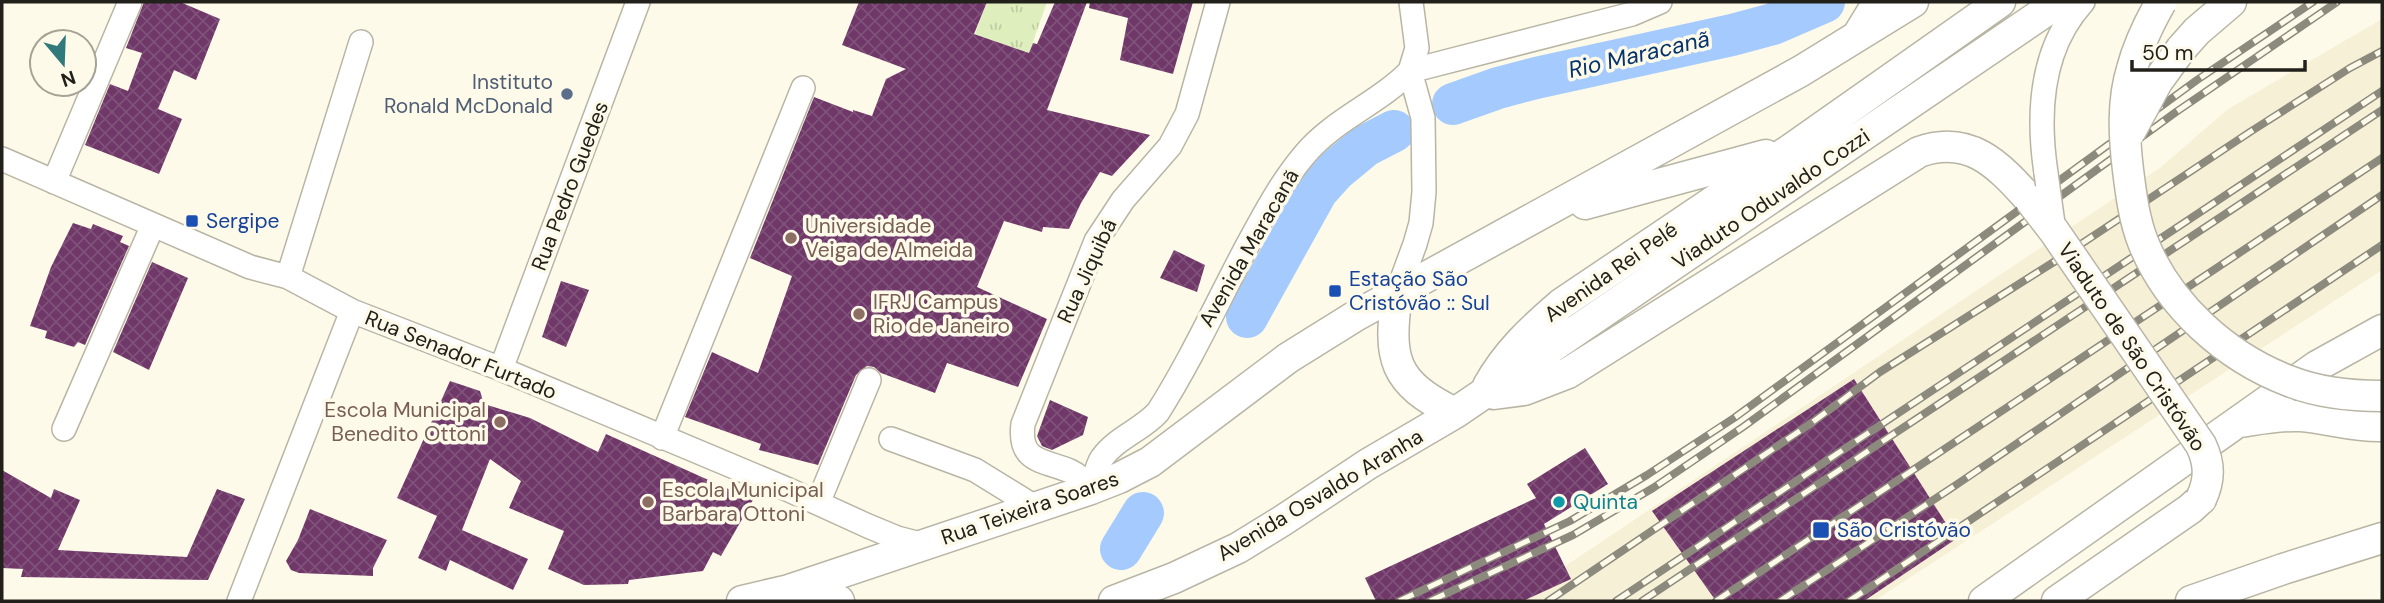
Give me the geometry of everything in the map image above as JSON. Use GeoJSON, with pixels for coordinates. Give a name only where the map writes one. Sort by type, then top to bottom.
{"type":"FeatureCollection","features":[{"type":"Feature","properties":{"kind":"main road"},"geometry":{"type":"LineString","coordinates":[[1455,413],[1425,397],[1408,380],[1397,362],[1392,347],[1392,335],[1397,293],[1547,213],[1801,71],[1913,2]]}},
{"type":"Feature","properties":{"kind":"main road","name":"Avenida Rei Pelé"},"geometry":{"type":"LineString","coordinates":[[1483,396],[1509,352],[1561,304],[1794,147],[2000,2]]}},
{"type":"Feature","properties":{"kind":"main road","name":"Viaduto Oduvaldo Cozzi"},"geometry":{"type":"LineString","coordinates":[[1483,396],[2059,2]]}},
{"type":"Feature","properties":{"kind":"main road"},"geometry":{"type":"LineString","coordinates":[[2161,2],[2131,71],[2126,104],[2126,143],[2136,219],[2143,243],[2158,272],[2195,320],[2213,337],[2244,358],[2287,381],[2339,394],[2382,396]]}},
{"type":"Feature","properties":{"kind":"main road"},"geometry":{"type":"LineString","coordinates":[[2126,143],[2148,97],[2181,49],[2197,31],[2231,2]]}},
{"type":"Feature","properties":{"kind":"main road","name":"Viaduto de São Cristóvão"},"geometry":{"type":"LineString","coordinates":[[1483,396],[1524,390],[1568,373],[1919,152],[1945,145],[1972,151],[1996,167],[2030,200],[2054,231],[2206,455],[2208,475],[2204,492],[2197,504],[2057,601]]}},
{"type":"Feature","properties":{"kind":"main road"},"geometry":{"type":"LineString","coordinates":[[1547,213],[1794,147]]}},
{"type":"Feature","properties":{"kind":"main road","name":"Rua Teixeira Soares"},"geometry":{"type":"LineString","coordinates":[[742,601],[789,590],[1091,489],[1150,462],[1289,358],[1397,293]]}},
{"type":"Feature","properties":{"kind":"main road"},"geometry":{"type":"LineString","coordinates":[[1984,601],[2317,366],[2382,330]]}},
{"type":"Feature","properties":{"kind":"main road","name":"Avenida Osvaldo Aranha"},"geometry":{"type":"LineString","coordinates":[[1114,601],[1174,578],[1238,548],[1368,464],[1483,396]]}},
{"type":"Feature","properties":{"kind":"main road"},"geometry":{"type":"LineString","coordinates":[[2238,423],[2286,415],[2362,426],[2382,426]]}},
{"type":"Feature","properties":{"kind":"main road"},"geometry":{"type":"LineString","coordinates":[[2191,601],[2382,538]]}},
{"type":"Feature","properties":{"kind":"main road"},"geometry":{"type":"LineString","coordinates":[[789,590],[839,601]]}},
{"type":"Feature","properties":{"kind":"street"},"geometry":{"type":"LineString","coordinates":[[54,182],[130,2]]}},
{"type":"Feature","properties":{"kind":"street","name":"Rua Pedro Guedes"},"geometry":{"type":"LineString","coordinates":[[501,369],[638,2]]}},
{"type":"Feature","properties":{"kind":"street","name":"Rua Jiquibá"},"geometry":{"type":"LineString","coordinates":[[1091,489],[1072,472],[1049,466],[1034,458],[1024,443],[1023,424],[1096,241],[1123,200],[1170,146],[1187,114],[1218,2]]}},
{"type":"Feature","properties":{"kind":"street"},"geometry":{"type":"LineString","coordinates":[[1397,293],[1418,233],[1424,192],[1423,118],[1410,71],[1417,48],[1411,2]]}},
{"type":"Feature","properties":{"kind":"street","name":"Avenida Maracanã"},"geometry":{"type":"LineString","coordinates":[[1091,489],[1102,458],[1158,412],[1271,202],[1308,150],[1329,132],[1393,89],[1410,71],[1632,14],[1660,2]]}},
{"type":"Feature","properties":{"kind":"street"},"geometry":{"type":"LineString","coordinates":[[1850,40],[1874,2]]}},
{"type":"Feature","properties":{"kind":"street"},"geometry":{"type":"LineString","coordinates":[[2054,231],[2041,122],[2047,70],[2062,29],[2083,2]]}},
{"type":"Feature","properties":{"kind":"street"},"geometry":{"type":"LineString","coordinates":[[288,277],[361,42]]}},
{"type":"Feature","properties":{"kind":"street"},"geometry":{"type":"LineString","coordinates":[[662,438],[803,88]]}},
{"type":"Feature","properties":{"kind":"street","name":"Rua Senador Furtado"},"geometry":{"type":"LineString","coordinates":[[2,159],[250,267],[288,277],[352,311],[501,369],[897,538],[924,545]]}},
{"type":"Feature","properties":{"kind":"street"},"geometry":{"type":"LineString","coordinates":[[64,429],[153,225]]}},
{"type":"Feature","properties":{"kind":"street"},"geometry":{"type":"LineString","coordinates":[[239,601],[352,311]]}},
{"type":"Feature","properties":{"kind":"street"},"geometry":{"type":"LineString","coordinates":[[818,503],[869,380]]}},
{"type":"Feature","properties":{"kind":"street"},"geometry":{"type":"LineString","coordinates":[[1049,466],[1078,458],[1129,436]]}},
{"type":"Feature","properties":{"kind":"street"},"geometry":{"type":"LineString","coordinates":[[891,439],[975,470],[1035,507]]}},
{"type":"Feature","properties":{"kind":"shaded area"},"geometry":{"type":"Polygon","coordinates":[[[2382,19],[2382,270],[1874,601],[1513,601],[2161,167],[2228,109],[2382,19]]]}},
{"type":"Feature","properties":{"kind":"green space"},"geometry":{"type":"Polygon","coordinates":[[[987,2],[1047,2],[1029,53],[975,34],[987,2]]]}},
{"type":"Feature","properties":{"kind":"building"},"geometry":{"type":"Polygon","coordinates":[[[144,2],[180,2],[220,19],[196,80],[174,70],[158,109],[182,119],[159,174],[85,145],[110,84],[128,91],[142,53],[126,48],[144,2]]]}},
{"type":"Feature","properties":{"kind":"building"},"geometry":{"type":"Polygon","coordinates":[[[859,2],[987,2],[974,34],[1029,53],[1033,43],[1037,44],[1055,2],[1087,2],[1047,110],[1150,135],[1112,176],[1100,172],[1069,229],[1043,227],[1042,232],[1004,221],[977,287],[1047,319],[1018,387],[947,363],[935,393],[867,366],[856,375],[818,465],[759,450],[761,444],[685,417],[712,352],[758,373],[792,276],[750,258],[814,97],[853,112],[872,116],[886,79],[906,69],[842,45],[859,2]]]}},
{"type":"Feature","properties":{"kind":"building"},"geometry":{"type":"Polygon","coordinates":[[[1090,2],[1193,2],[1173,74],[1120,60],[1128,18],[1089,8],[1090,2]]]}},
{"type":"Feature","properties":{"kind":"building"},"geometry":{"type":"Polygon","coordinates":[[[73,223],[91,229],[93,224],[123,236],[120,242],[129,246],[85,345],[78,342],[74,347],[45,338],[47,331],[30,326],[51,267],[73,223]]]}},
{"type":"Feature","properties":{"kind":"building"},"geometry":{"type":"Polygon","coordinates":[[[1174,250],[1205,265],[1197,292],[1160,278],[1174,250]]]}},
{"type":"Feature","properties":{"kind":"building"},"geometry":{"type":"Polygon","coordinates":[[[152,262],[188,278],[149,370],[113,352],[152,262]]]}},
{"type":"Feature","properties":{"kind":"building"},"geometry":{"type":"Polygon","coordinates":[[[561,281],[589,290],[566,347],[542,337],[561,281]]]}},
{"type":"Feature","properties":{"kind":"building","name":"São Cristóvão"},"geometry":{"type":"Polygon","coordinates":[[[1854,379],[1956,539],[1864,601],[1716,601],[1652,511],[1854,379]]]}},
{"type":"Feature","properties":{"kind":"building"},"geometry":{"type":"Polygon","coordinates":[[[450,381],[480,391],[484,404],[530,418],[598,452],[606,434],[753,500],[721,556],[713,552],[703,571],[629,580],[628,584],[584,585],[548,569],[564,531],[509,508],[521,481],[490,459],[462,530],[528,559],[513,590],[450,560],[446,571],[418,558],[437,516],[397,498],[450,381]]]}},
{"type":"Feature","properties":{"kind":"building"},"geometry":{"type":"Polygon","coordinates":[[[1050,400],[1088,417],[1083,435],[1052,450],[1042,446],[1037,436],[1050,400]]]}},
{"type":"Feature","properties":{"kind":"building"},"geometry":{"type":"Polygon","coordinates":[[[1585,448],[1608,484],[1544,524],[1571,579],[1523,601],[1376,601],[1365,578],[1536,498],[1527,484],[1585,448]]]}},
{"type":"Feature","properties":{"kind":"building"},"geometry":{"type":"Polygon","coordinates":[[[2,470],[51,498],[54,489],[80,500],[58,550],[187,557],[217,489],[245,499],[208,580],[21,577],[23,569],[2,568],[2,470]]]}},
{"type":"Feature","properties":{"kind":"building"},"geometry":{"type":"Polygon","coordinates":[[[310,509],[387,540],[373,568],[373,576],[299,573],[291,570],[286,561],[310,509]]]}},
{"type":"Feature","properties":{"kind":"waterway","name":"Rio Maracanã"},"geometry":{"type":"LineString","coordinates":[[1453,104],[1536,78],[1773,24],[1824,2]]}},
{"type":"Feature","properties":{"kind":"waterway","name":"Rio Maracanã"},"geometry":{"type":"LineString","coordinates":[[1247,317],[1317,191],[1336,170],[1365,146],[1394,131]]}},
{"type":"Feature","properties":{"kind":"waterway","name":"Rio Maracanã"},"geometry":{"type":"LineString","coordinates":[[1121,549],[1143,513]]}},
{"type":"Feature","properties":{"kind":"railway"},"geometry":{"type":"LineString","coordinates":[[1399,601],[1570,521],[1734,418],[2197,80],[2313,2]]}},
{"type":"Feature","properties":{"kind":"railway"},"geometry":{"type":"LineString","coordinates":[[1430,601],[1573,535],[1653,488],[1743,427],[2176,112],[2337,2]]}},
{"type":"Feature","properties":{"kind":"railway"},"geometry":{"type":"LineString","coordinates":[[1548,601],[1810,424],[1880,372],[2350,68],[2382,51]]}},
{"type":"Feature","properties":{"kind":"railway"},"geometry":{"type":"LineString","coordinates":[[1616,601],[2382,91]]}},
{"type":"Feature","properties":{"kind":"railway"},"geometry":{"type":"LineString","coordinates":[[1642,601],[2382,110]]}},
{"type":"Feature","properties":{"kind":"railway"},"geometry":{"type":"LineString","coordinates":[[1716,601],[2382,158]]}},
{"type":"Feature","properties":{"kind":"railway"},"geometry":{"type":"LineString","coordinates":[[1780,601],[1956,485],[2382,195]]}},
{"type":"Feature","properties":{"kind":"railway"},"geometry":{"type":"LineString","coordinates":[[1849,601],[2382,245]]}},
{"type":"Feature","properties":{"kind":"place","name":"Instituto Ronald McDonald"},"geometry":{"type":"Point","coordinates":[567,94]}},
{"type":"Feature","properties":{"kind":"place","name":"Sergipe"},"geometry":{"type":"Point","coordinates":[192,221]}},
{"type":"Feature","properties":{"kind":"place","name":"Universidade Veiga de Almeida"},"geometry":{"type":"Point","coordinates":[791,238]}},
{"type":"Feature","properties":{"kind":"place","name":"Estação São Cristóvão :: Sul"},"geometry":{"type":"Point","coordinates":[1335,291]}},
{"type":"Feature","properties":{"kind":"place","name":"IFRJ Campus Rio de Janeiro"},"geometry":{"type":"Point","coordinates":[859,314]}},
{"type":"Feature","properties":{"kind":"place","name":"Escola Municipal Benedito Ottoni"},"geometry":{"type":"Point","coordinates":[500,422]}},
{"type":"Feature","properties":{"kind":"place","name":"Escola Municipal Barbara Ottoni"},"geometry":{"type":"Point","coordinates":[648,502]}},
{"type":"Feature","properties":{"kind":"place","name":"Quinta"},"geometry":{"type":"Point","coordinates":[1559,502]}},
{"type":"Feature","properties":{"kind":"place","name":"São Cristóvão"},"geometry":{"type":"Point","coordinates":[1821,530]}}]}
